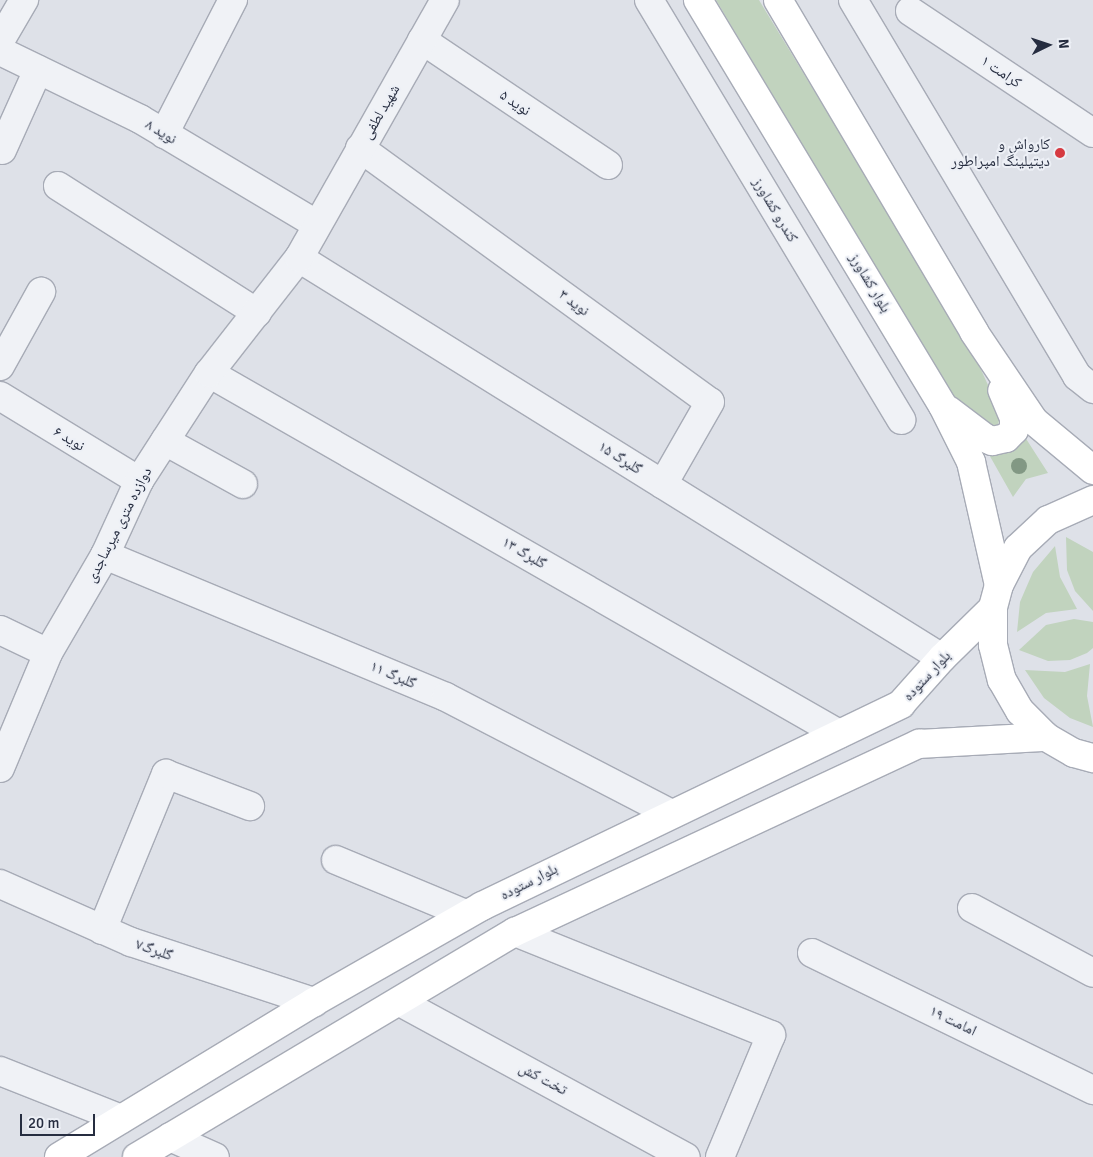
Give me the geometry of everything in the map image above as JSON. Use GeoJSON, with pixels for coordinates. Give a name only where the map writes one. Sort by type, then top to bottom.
{"type":"FeatureCollection","features":[{"type":"Feature","properties":{"kind":"main road","name":"بلوار کشاورز"},"geometry":{"type":"LineString","coordinates":[[698,0],[943,406],[971,462],[996,597]]}},
{"type":"Feature","properties":{"kind":"main road"},"geometry":{"type":"LineString","coordinates":[[778,0],[974,332],[1034,420],[1093,470]]}},
{"type":"Feature","properties":{"kind":"main road"},"geometry":{"type":"LineString","coordinates":[[943,406],[992,441],[1006,438],[1014,430],[1009,404],[974,332]]}},
{"type":"Feature","properties":{"kind":"main road"},"geometry":{"type":"LineString","coordinates":[[1093,500],[1048,520],[1018,548],[996,597],[993,645],[1002,680],[1020,711],[1046,737],[1074,753],[1093,758]]}},
{"type":"Feature","properties":{"kind":"main road","name":"بلوار ستوده"},"geometry":{"type":"LineString","coordinates":[[59,1157],[314,1002],[466,914],[901,704],[996,597]]}},
{"type":"Feature","properties":{"kind":"main road"},"geometry":{"type":"LineString","coordinates":[[137,1157],[515,932],[919,744],[1046,737]]}},
{"type":"Feature","properties":{"kind":"street"},"geometry":{"type":"LineString","coordinates":[[0,41],[24,0]]}},
{"type":"Feature","properties":{"kind":"street"},"geometry":{"type":"LineString","coordinates":[[164,134],[233,0]]}},
{"type":"Feature","properties":{"kind":"street","name":"شهید لطفی"},"geometry":{"type":"LineString","coordinates":[[316,224],[446,0]]}},
{"type":"Feature","properties":{"kind":"street","name":"کندرو کشاورز"},"geometry":{"type":"LineString","coordinates":[[649,0],[900,420]]}},
{"type":"Feature","properties":{"kind":"street"},"geometry":{"type":"LineString","coordinates":[[853,0],[1077,376],[1093,389]]}},
{"type":"Feature","properties":{"kind":"street"},"geometry":{"type":"LineString","coordinates":[[883,49],[914,6]]}},
{"type":"Feature","properties":{"kind":"street","name":"کرامت ۱"},"geometry":{"type":"LineString","coordinates":[[914,6],[1093,133]]}},
{"type":"Feature","properties":{"kind":"street","name":"نوید ۵"},"geometry":{"type":"LineString","coordinates":[[422,40],[608,165]]}},
{"type":"Feature","properties":{"kind":"street","name":"نوید ۸"},"geometry":{"type":"LineString","coordinates":[[0,51],[164,134],[316,224]]}},
{"type":"Feature","properties":{"kind":"street"},"geometry":{"type":"LineString","coordinates":[[2,150],[38,70]]}},
{"type":"Feature","properties":{"kind":"street","name":"نوید ۳"},"geometry":{"type":"LineString","coordinates":[[360,148],[710,402],[662,484]]}},
{"type":"Feature","properties":{"kind":"street"},"geometry":{"type":"LineString","coordinates":[[58,186],[257,312]]}},
{"type":"Feature","properties":{"kind":"street","name":"دوازده متری میرساجدی"},"geometry":{"type":"LineString","coordinates":[[0,768],[48,654],[105,555],[139,481],[209,373],[299,258],[316,224]]}},
{"type":"Feature","properties":{"kind":"street","name":"گلبرگ ۱۵"},"geometry":{"type":"LineString","coordinates":[[299,258],[942,658]]}},
{"type":"Feature","properties":{"kind":"street"},"geometry":{"type":"LineString","coordinates":[[0,366],[41,292]]}},
{"type":"Feature","properties":{"kind":"street","name":"گلبرگ ۱۳"},"geometry":{"type":"LineString","coordinates":[[209,373],[839,734]]}},
{"type":"Feature","properties":{"kind":"street","name":"نوید ۶"},"geometry":{"type":"LineString","coordinates":[[0,396],[139,481]]}},
{"type":"Feature","properties":{"kind":"street"},"geometry":{"type":"LineString","coordinates":[[165,441],[243,484]]}},
{"type":"Feature","properties":{"kind":"street","name":"گلبرگ ۱۱"},"geometry":{"type":"LineString","coordinates":[[105,555],[446,698],[672,814]]}},
{"type":"Feature","properties":{"kind":"street"},"geometry":{"type":"LineString","coordinates":[[0,630],[48,654]]}},
{"type":"Feature","properties":{"kind":"street"},"geometry":{"type":"LineString","coordinates":[[102,930],[166,774],[250,806]]}},
{"type":"Feature","properties":{"kind":"street"},"geometry":{"type":"LineString","coordinates":[[336,860],[466,914]]}},
{"type":"Feature","properties":{"kind":"street","name":"گلبرگ۷"},"geometry":{"type":"LineString","coordinates":[[0,884],[102,930],[314,1002]]}},
{"type":"Feature","properties":{"kind":"street"},"geometry":{"type":"LineString","coordinates":[[972,908],[1093,973]]}},
{"type":"Feature","properties":{"kind":"street"},"geometry":{"type":"LineString","coordinates":[[515,932],[771,1035],[720,1157]]}},
{"type":"Feature","properties":{"kind":"street","name":"امامت ۱۹"},"geometry":{"type":"LineString","coordinates":[[812,953],[1093,1090]]}},
{"type":"Feature","properties":{"kind":"street","name":"تخت کش"},"geometry":{"type":"LineString","coordinates":[[400,1002],[648,1147],[686,1157]]}},
{"type":"Feature","properties":{"kind":"street"},"geometry":{"type":"LineString","coordinates":[[0,1071],[121,1119]]}},
{"type":"Feature","properties":{"kind":"street"},"geometry":{"type":"LineString","coordinates":[[170,1137],[215,1157]]}},
{"type":"Feature","properties":{"kind":"green space"},"geometry":{"type":"Polygon","coordinates":[[[716,0],[759,0],[974,354],[1001,414],[997,428],[990,429],[954,400],[716,0]]]}},
{"type":"Feature","properties":{"kind":"green space"},"geometry":{"type":"Polygon","coordinates":[[[1023,434],[1048,473],[1026,479],[1013,497],[987,451],[1009,451],[1023,434]]]}},
{"type":"Feature","properties":{"kind":"green space"},"geometry":{"type":"Polygon","coordinates":[[[1066,537],[1093,552],[1093,611],[1075,591],[1067,570],[1066,537]]]}},
{"type":"Feature","properties":{"kind":"green space"},"geometry":{"type":"Polygon","coordinates":[[[1055,546],[1060,577],[1077,609],[1046,613],[1017,632],[1020,602],[1033,572],[1055,546]]]}},
{"type":"Feature","properties":{"kind":"green space"},"geometry":{"type":"Polygon","coordinates":[[[1074,619],[1093,622],[1093,648],[1087,653],[1070,660],[1048,661],[1019,650],[1046,625],[1074,619]]]}},
{"type":"Feature","properties":{"kind":"green space"},"geometry":{"type":"Polygon","coordinates":[[[1090,664],[1087,696],[1093,727],[1070,718],[1044,698],[1025,670],[1065,672],[1090,664]]]}},
{"type":"Feature","properties":{"kind":"place","name":"کارواش و دیتیلینگ امپراطور"},"geometry":{"type":"Point","coordinates":[1060,153]}}]}
